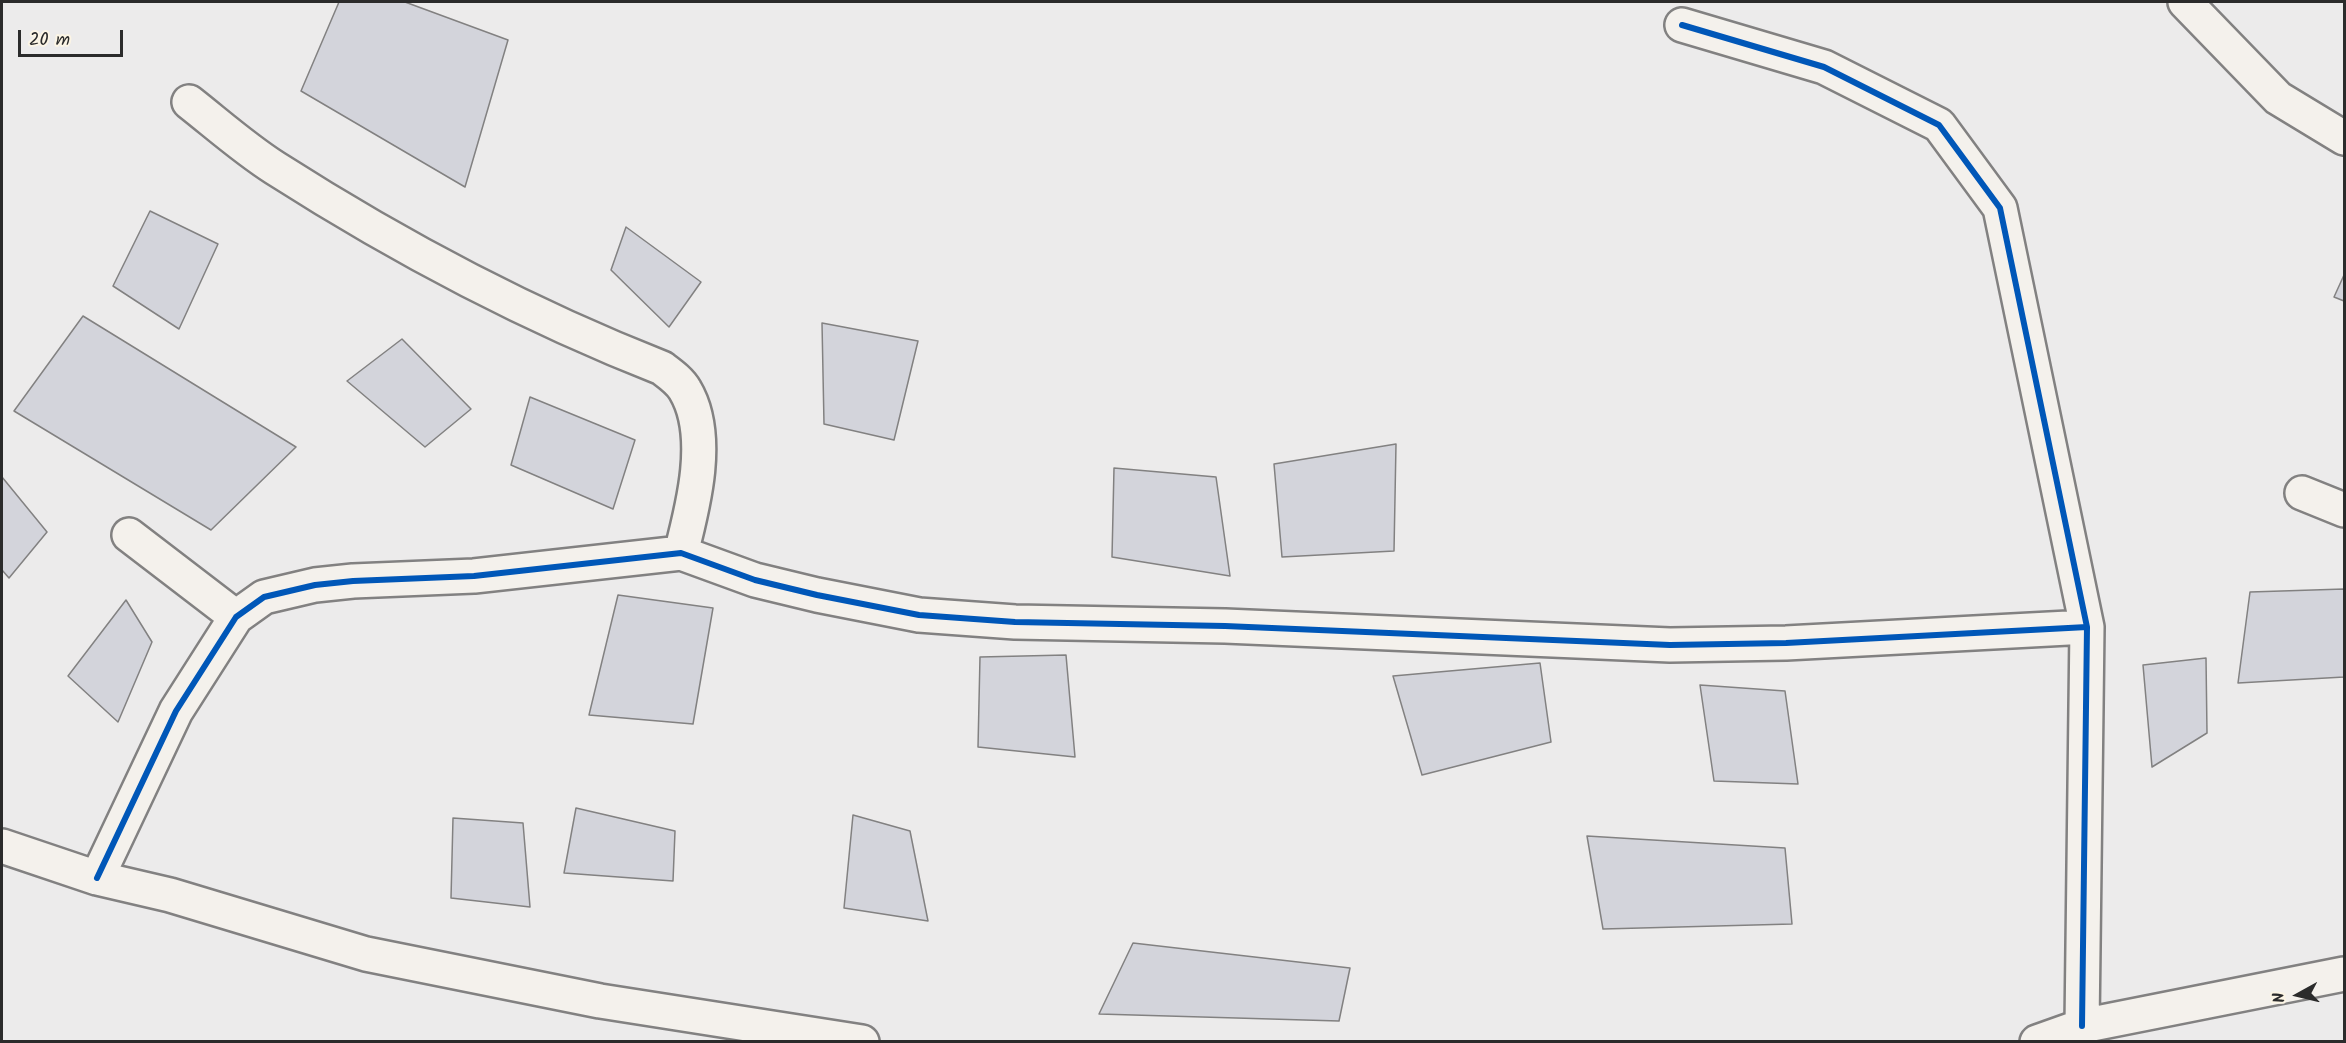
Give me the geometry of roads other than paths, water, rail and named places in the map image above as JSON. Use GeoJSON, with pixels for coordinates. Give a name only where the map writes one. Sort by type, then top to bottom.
{"type":"FeatureCollection","features":[{"type":"Feature","properties":{"kind":"street"},"geometry":{"type":"LineString","coordinates":[[2185,2],[2278,98],[2344,138]]}},
{"type":"Feature","properties":{"kind":"street"},"geometry":{"type":"LineString","coordinates":[[1682,25],[1824,67],[1939,125],[2000,208],[2087,627],[2082,1026]]}},
{"type":"Feature","properties":{"kind":"street"},"geometry":{"type":"LineString","coordinates":[[189,102],[274,167],[398,241],[549,321],[662,368],[677,380],[686,391],[698,438],[694,504],[681,553]]}},
{"type":"Feature","properties":{"kind":"street"},"geometry":{"type":"LineString","coordinates":[[2302,493],[2344,510]]}},
{"type":"Feature","properties":{"kind":"street"},"geometry":{"type":"LineString","coordinates":[[129,535],[236,617]]}},
{"type":"Feature","properties":{"kind":"street"},"geometry":{"type":"LineString","coordinates":[[97,878],[176,711],[236,617],[264,597],[315,585],[353,581],[474,576],[681,553],[755,580],[817,595],[919,615],[1015,622],[1225,626],[1670,645],[1786,643],[2087,627]]}},
{"type":"Feature","properties":{"kind":"street"},"geometry":{"type":"LineString","coordinates":[[2,846],[97,878],[170,895],[366,954],[600,1001],[862,1041]]}},
{"type":"Feature","properties":{"kind":"street"},"geometry":{"type":"LineString","coordinates":[[2037,1041],[2082,1026],[2344,974]]}}]}
